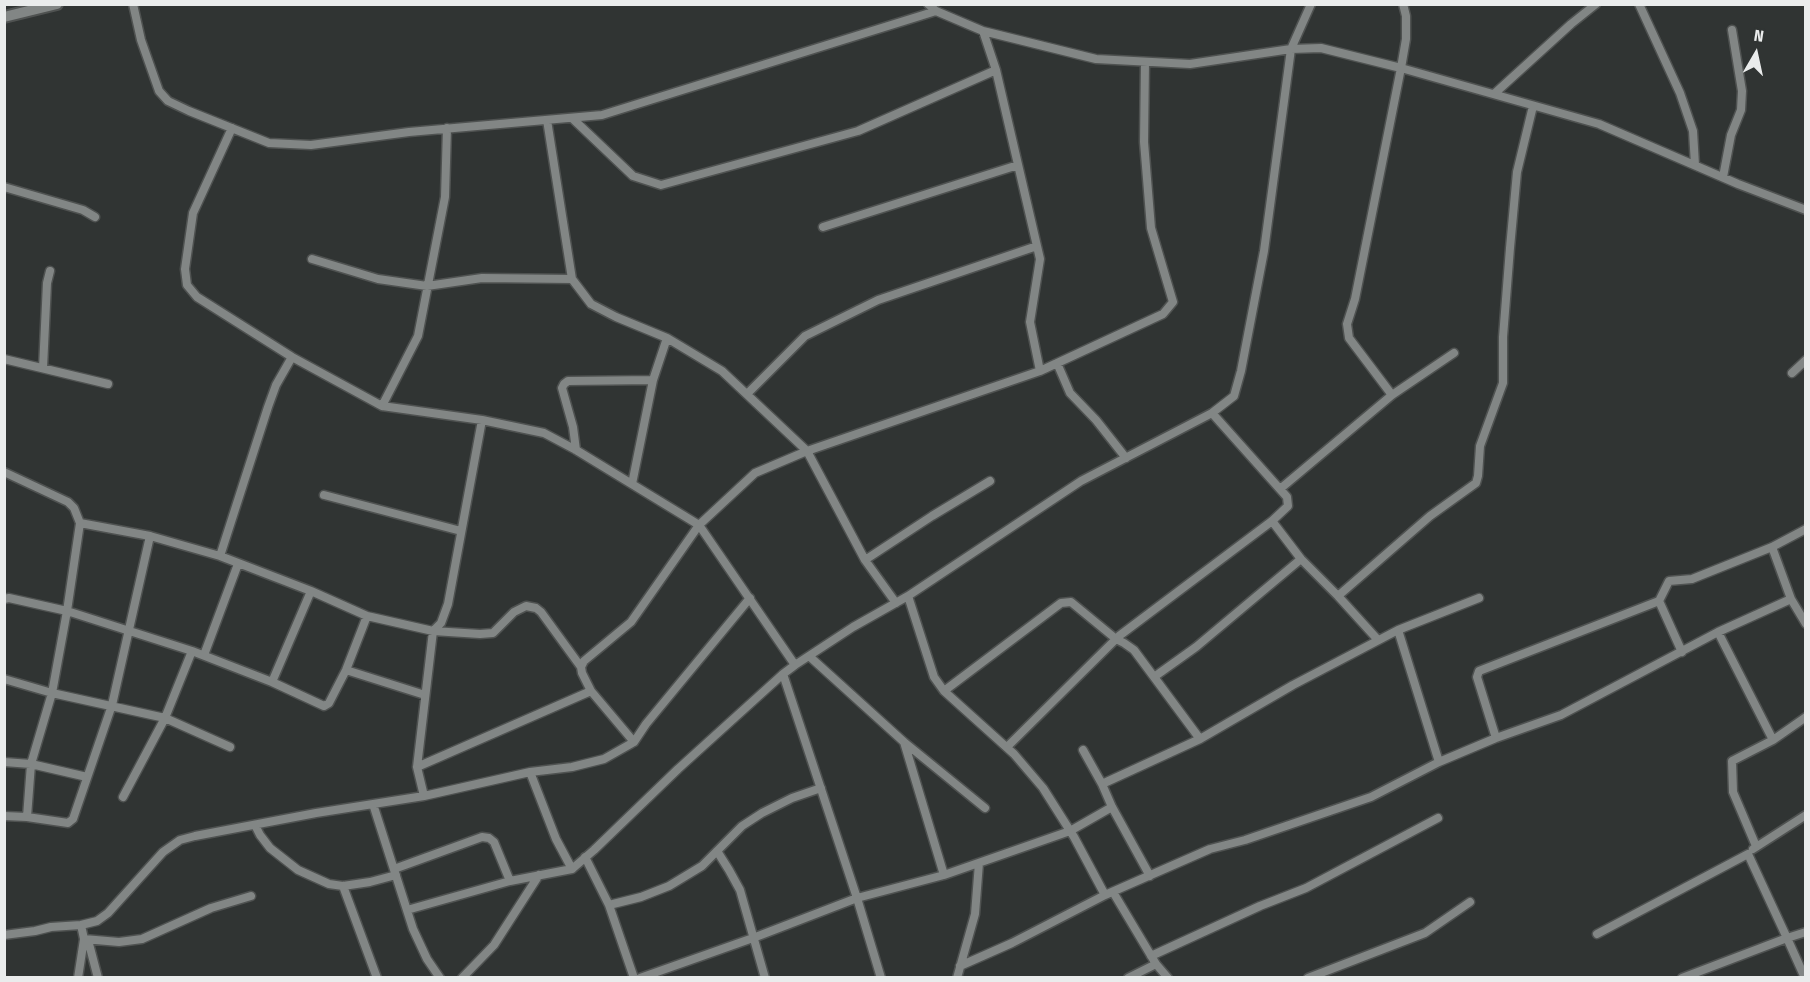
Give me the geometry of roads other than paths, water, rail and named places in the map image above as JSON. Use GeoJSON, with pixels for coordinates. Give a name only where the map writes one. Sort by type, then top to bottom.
{"type":"FeatureCollection","features":[{"type":"Feature","properties":{"kind":"street"},"geometry":{"type":"LineString","coordinates":[[4,17],[57,4]]}},
{"type":"Feature","properties":{"kind":"street"},"geometry":{"type":"LineString","coordinates":[[133,4],[141,40],[159,91],[168,101],[269,143],[311,145],[447,128],[602,116],[936,11]]}},
{"type":"Feature","properties":{"kind":"street"},"geometry":{"type":"LineString","coordinates":[[928,4],[936,11],[983,31],[1096,59],[1190,64],[1291,49],[1321,48],[1599,124],[1806,210]]}},
{"type":"Feature","properties":{"kind":"street"},"geometry":{"type":"LineString","coordinates":[[407,910],[510,881],[572,868],[795,665],[853,627],[908,596],[1081,481],[1212,412],[1234,396],[1264,251],[1291,49],[1311,4]]}},
{"type":"Feature","properties":{"kind":"street"},"geometry":{"type":"LineString","coordinates":[[1392,395],[1349,338],[1347,324],[1355,299],[1401,69],[1406,39],[1406,16],[1403,4]]}},
{"type":"Feature","properties":{"kind":"street"},"geometry":{"type":"LineString","coordinates":[[1494,94],[1596,4]]}},
{"type":"Feature","properties":{"kind":"street"},"geometry":{"type":"LineString","coordinates":[[1639,4],[1680,93],[1693,131],[1695,165]]}},
{"type":"Feature","properties":{"kind":"street"},"geometry":{"type":"LineString","coordinates":[[1724,177],[1731,135],[1741,110],[1742,91],[1732,30]]}},
{"type":"Feature","properties":{"kind":"street"},"geometry":{"type":"LineString","coordinates":[[983,31],[996,70],[1040,259],[1030,322],[1040,371]]}},
{"type":"Feature","properties":{"kind":"street"},"geometry":{"type":"LineString","coordinates":[[581,667],[584,661],[631,622],[699,525],[755,473],[807,452],[1040,371],[1163,314],[1173,302],[1151,228],[1144,142],[1145,62]]}},
{"type":"Feature","properties":{"kind":"street"},"geometry":{"type":"LineString","coordinates":[[572,118],[633,176],[661,185],[858,131],[996,70]]}},
{"type":"Feature","properties":{"kind":"street"},"geometry":{"type":"LineString","coordinates":[[1338,596],[1430,516],[1476,483],[1480,446],[1503,383],[1503,337],[1517,172],[1533,106]]}},
{"type":"Feature","properties":{"kind":"street"},"geometry":{"type":"LineString","coordinates":[[547,120],[572,279],[591,304],[667,338],[722,371],[807,452],[865,560],[896,603]]}},
{"type":"Feature","properties":{"kind":"street"},"geometry":{"type":"LineString","coordinates":[[232,128],[193,213],[185,269],[188,285],[197,297],[292,357],[382,406],[482,420],[544,433],[699,525],[795,665]]}},
{"type":"Feature","properties":{"kind":"street"},"geometry":{"type":"LineString","coordinates":[[382,406],[418,336],[446,198],[447,128]]}},
{"type":"Feature","properties":{"kind":"street"},"geometry":{"type":"LineString","coordinates":[[823,227],[1018,165]]}},
{"type":"Feature","properties":{"kind":"street"},"geometry":{"type":"LineString","coordinates":[[4,187],[83,210],[95,217]]}},
{"type":"Feature","properties":{"kind":"street"},"geometry":{"type":"LineString","coordinates":[[747,394],[805,336],[878,300],[1037,246]]}},
{"type":"Feature","properties":{"kind":"street"},"geometry":{"type":"LineString","coordinates":[[312,259],[378,279],[427,286],[482,278],[572,279]]}},
{"type":"Feature","properties":{"kind":"street"},"geometry":{"type":"LineString","coordinates":[[42,368],[47,283],[50,271]]}},
{"type":"Feature","properties":{"kind":"street"},"geometry":{"type":"LineString","coordinates":[[632,484],[653,380],[667,338]]}},
{"type":"Feature","properties":{"kind":"street"},"geometry":{"type":"LineString","coordinates":[[1280,489],[1392,395],[1455,353]]}},
{"type":"Feature","properties":{"kind":"street"},"geometry":{"type":"LineString","coordinates":[[220,556],[268,407],[276,385],[292,357]]}},
{"type":"Feature","properties":{"kind":"street"},"geometry":{"type":"LineString","coordinates":[[4,359],[108,384]]}},
{"type":"Feature","properties":{"kind":"street"},"geometry":{"type":"LineString","coordinates":[[1792,373],[1806,360]]}},
{"type":"Feature","properties":{"kind":"street"},"geometry":{"type":"LineString","coordinates":[[1057,363],[1070,393],[1096,420],[1126,458]]}},
{"type":"Feature","properties":{"kind":"street"},"geometry":{"type":"LineString","coordinates":[[576,450],[573,427],[562,388],[564,384],[568,381],[653,380]]}},
{"type":"Feature","properties":{"kind":"street"},"geometry":{"type":"LineString","coordinates":[[1007,747],[1119,636],[1272,521],[1288,506],[1287,497],[1212,412]]}},
{"type":"Feature","properties":{"kind":"street"},"geometry":{"type":"LineString","coordinates":[[424,796],[417,767],[433,631],[441,623],[448,604],[482,420]]}},
{"type":"Feature","properties":{"kind":"street"},"geometry":{"type":"LineString","coordinates":[[4,472],[68,502],[74,508],[80,523],[68,611],[52,693],[31,764],[27,817]]}},
{"type":"Feature","properties":{"kind":"street"},"geometry":{"type":"LineString","coordinates":[[865,560],[990,481]]}},
{"type":"Feature","properties":{"kind":"street"},"geometry":{"type":"LineString","coordinates":[[324,495],[461,531]]}},
{"type":"Feature","properties":{"kind":"street"},"geometry":{"type":"LineString","coordinates":[[1272,521],[1301,559],[1378,640]]}},
{"type":"Feature","properties":{"kind":"street"},"geometry":{"type":"LineString","coordinates":[[80,523],[150,536],[220,556],[311,591],[367,616],[433,631],[493,633],[514,612],[526,606],[536,608],[542,612],[581,667],[591,691],[634,742]]}},
{"type":"Feature","properties":{"kind":"street"},"geometry":{"type":"LineString","coordinates":[[1496,738],[1477,677],[1479,671],[1659,601],[1670,581],[1692,579],[1772,547],[1806,529]]}},
{"type":"Feature","properties":{"kind":"street"},"geometry":{"type":"LineString","coordinates":[[4,816],[68,823],[73,819],[112,705],[150,536]]}},
{"type":"Feature","properties":{"kind":"street"},"geometry":{"type":"LineString","coordinates":[[1772,547],[1791,599],[1806,624]]}},
{"type":"Feature","properties":{"kind":"street"},"geometry":{"type":"LineString","coordinates":[[1154,677],[1196,647],[1301,559]]}},
{"type":"Feature","properties":{"kind":"street"},"geometry":{"type":"LineString","coordinates":[[204,655],[238,564]]}},
{"type":"Feature","properties":{"kind":"street"},"geometry":{"type":"LineString","coordinates":[[272,682],[311,591]]}},
{"type":"Feature","properties":{"kind":"street"},"geometry":{"type":"LineString","coordinates":[[908,596],[934,676],[945,691],[1007,747],[1043,788],[1109,893],[1168,978]]}},
{"type":"Feature","properties":{"kind":"street"},"geometry":{"type":"LineString","coordinates":[[4,599],[9,598],[68,611],[204,655],[324,706],[330,703],[346,670],[367,616]]}},
{"type":"Feature","properties":{"kind":"street"},"geometry":{"type":"LineString","coordinates":[[4,935],[97,921],[108,913],[163,852],[180,840],[424,796],[530,772],[572,767],[604,759],[634,742],[646,724],[750,598]]}},
{"type":"Feature","properties":{"kind":"street"},"geometry":{"type":"LineString","coordinates":[[1102,784],[1200,739],[1293,685],[1398,630],[1479,598]]}},
{"type":"Feature","properties":{"kind":"street"},"geometry":{"type":"LineString","coordinates":[[960,966],[1012,943],[1109,893],[1210,849],[1245,840],[1371,797],[1439,762],[1496,738],[1561,715],[1718,632],[1791,599]]}},
{"type":"Feature","properties":{"kind":"street"},"geometry":{"type":"LineString","coordinates":[[1659,601],[1682,652]]}},
{"type":"Feature","properties":{"kind":"street"},"geometry":{"type":"LineString","coordinates":[[945,691],[1061,603],[1071,602],[1116,639],[1134,650],[1200,739]]}},
{"type":"Feature","properties":{"kind":"street"},"geometry":{"type":"LineString","coordinates":[[1398,630],[1439,762]]}},
{"type":"Feature","properties":{"kind":"street"},"geometry":{"type":"LineString","coordinates":[[1718,632],[1773,740]]}},
{"type":"Feature","properties":{"kind":"street"},"geometry":{"type":"LineString","coordinates":[[123,797],[165,718],[192,651]]}},
{"type":"Feature","properties":{"kind":"street"},"geometry":{"type":"LineString","coordinates":[[809,656],[904,742],[985,808]]}},
{"type":"Feature","properties":{"kind":"street"},"geometry":{"type":"LineString","coordinates":[[346,670],[425,695]]}},
{"type":"Feature","properties":{"kind":"street"},"geometry":{"type":"LineString","coordinates":[[783,674],[857,898],[880,977]]}},
{"type":"Feature","properties":{"kind":"street"},"geometry":{"type":"LineString","coordinates":[[4,679],[52,693],[165,718],[230,747]]}},
{"type":"Feature","properties":{"kind":"street"},"geometry":{"type":"LineString","coordinates":[[417,767],[591,691]]}},
{"type":"Feature","properties":{"kind":"street"},"geometry":{"type":"LineString","coordinates":[[1756,846],[1733,792],[1732,761],[1773,740],[1806,717]]}},
{"type":"Feature","properties":{"kind":"street"},"geometry":{"type":"LineString","coordinates":[[904,742],[944,875]]}},
{"type":"Feature","properties":{"kind":"street"},"geometry":{"type":"LineString","coordinates":[[1083,750],[1150,876]]}},
{"type":"Feature","properties":{"kind":"street"},"geometry":{"type":"LineString","coordinates":[[4,762],[31,764],[87,777]]}},
{"type":"Feature","properties":{"kind":"street"},"geometry":{"type":"LineString","coordinates":[[530,772],[556,839],[572,868]]}},
{"type":"Feature","properties":{"kind":"street"},"geometry":{"type":"LineString","coordinates":[[609,905],[669,886],[702,866],[742,826],[762,813],[792,798],[821,788]]}},
{"type":"Feature","properties":{"kind":"street"},"geometry":{"type":"LineString","coordinates":[[373,804],[413,929],[427,959],[440,978]]}},
{"type":"Feature","properties":{"kind":"street"},"geometry":{"type":"LineString","coordinates":[[640,978],[857,898],[944,875],[1071,831],[1112,807]]}},
{"type":"Feature","properties":{"kind":"street"},"geometry":{"type":"LineString","coordinates":[[1597,934],[1748,854],[1756,846],[1806,815]]}},
{"type":"Feature","properties":{"kind":"street"},"geometry":{"type":"LineString","coordinates":[[1128,978],[1154,960],[1260,906],[1306,888],[1438,818]]}},
{"type":"Feature","properties":{"kind":"street"},"geometry":{"type":"LineString","coordinates":[[255,825],[270,848],[298,870],[329,884],[343,886],[370,882],[482,837],[494,842],[510,881]]}},
{"type":"Feature","properties":{"kind":"street"},"geometry":{"type":"LineString","coordinates":[[717,852],[740,890],[765,978]]}},
{"type":"Feature","properties":{"kind":"street"},"geometry":{"type":"LineString","coordinates":[[1748,854],[1805,978]]}},
{"type":"Feature","properties":{"kind":"street"},"geometry":{"type":"LineString","coordinates":[[585,857],[609,905],[634,978]]}},
{"type":"Feature","properties":{"kind":"street"},"geometry":{"type":"LineString","coordinates":[[957,978],[975,914],[979,863]]}},
{"type":"Feature","properties":{"kind":"street"},"geometry":{"type":"LineString","coordinates":[[462,978],[494,945],[539,875]]}},
{"type":"Feature","properties":{"kind":"street"},"geometry":{"type":"LineString","coordinates":[[343,886],[377,978]]}},
{"type":"Feature","properties":{"kind":"street"},"geometry":{"type":"LineString","coordinates":[[86,939],[119,942],[142,939],[211,908],[251,896]]}},
{"type":"Feature","properties":{"kind":"street"},"geometry":{"type":"LineString","coordinates":[[1308,978],[1425,933],[1470,902]]}},
{"type":"Feature","properties":{"kind":"street"},"geometry":{"type":"LineString","coordinates":[[81,925],[98,978]]}},
{"type":"Feature","properties":{"kind":"street"},"geometry":{"type":"LineString","coordinates":[[1682,978],[1806,932]]}},
{"type":"Feature","properties":{"kind":"street"},"geometry":{"type":"LineString","coordinates":[[78,978],[86,939]]}}]}
